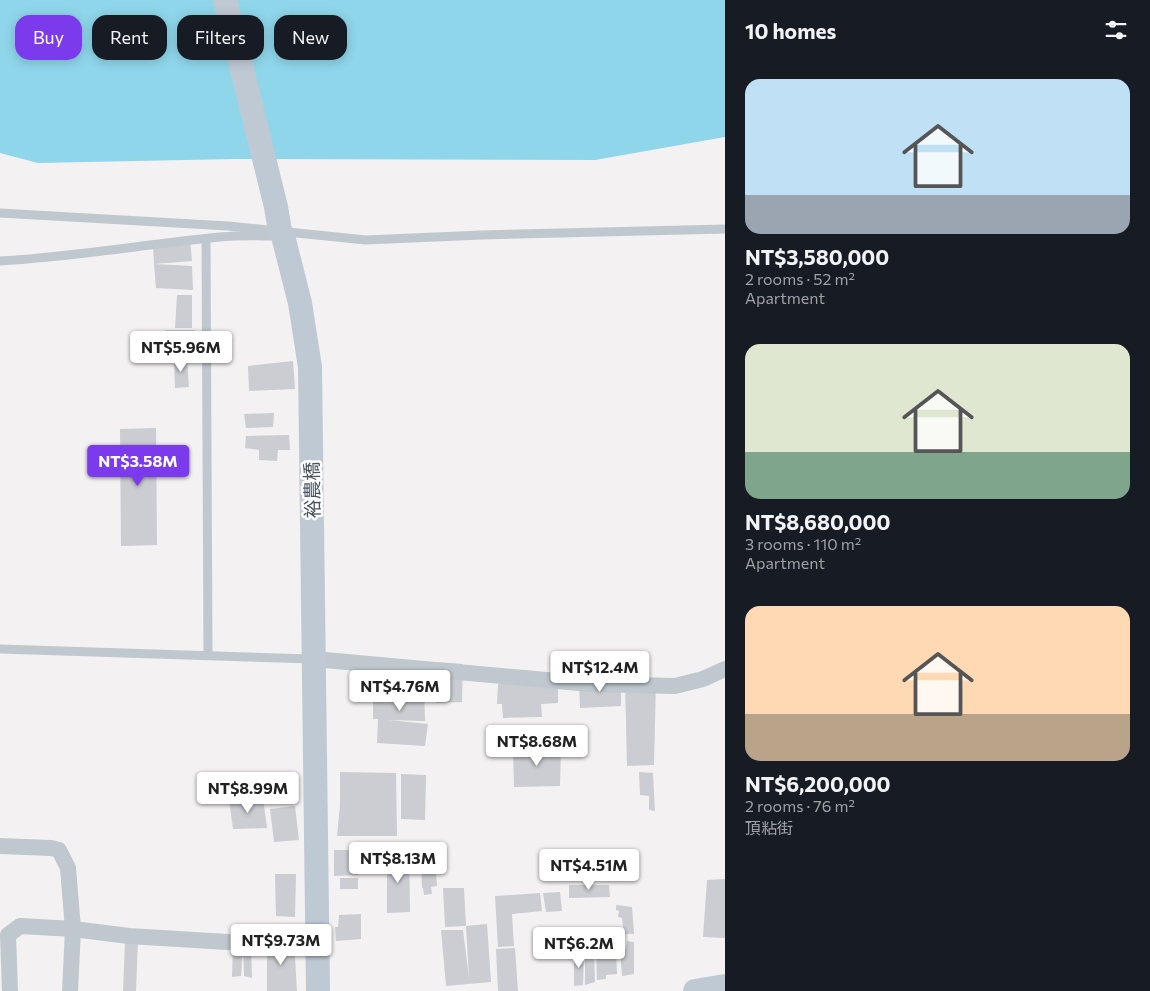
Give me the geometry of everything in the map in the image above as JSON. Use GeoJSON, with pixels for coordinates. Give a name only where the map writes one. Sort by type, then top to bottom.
{"type":"FeatureCollection","features":[{"type":"Feature","properties":{"kind":"street","name":"裕農橋"},"geometry":{"type":"LineString","coordinates":[[225,0],[281,234],[300,303],[310,367],[318,991]]}},
{"type":"Feature","properties":{"kind":"street"},"geometry":{"type":"LineString","coordinates":[[314,659],[600,684],[675,686],[703,679],[725,669]]}},
{"type":"Feature","properties":{"kind":"street"},"geometry":{"type":"LineString","coordinates":[[0,846],[59,850],[68,868],[73,930],[70,991]]}},
{"type":"Feature","properties":{"kind":"street"},"geometry":{"type":"LineString","coordinates":[[10,991],[8,935],[20,926],[224,942],[317,944]]}},
{"type":"Feature","properties":{"kind":"street"},"geometry":{"type":"LineString","coordinates":[[695,991],[725,986]]}},
{"type":"Feature","properties":{"kind":"lane"},"geometry":{"type":"LineString","coordinates":[[0,213],[366,240],[725,229]]}},
{"type":"Feature","properties":{"kind":"lane"},"geometry":{"type":"LineString","coordinates":[[0,261],[107,251],[222,236],[281,234]]}},
{"type":"Feature","properties":{"kind":"lane"},"geometry":{"type":"LineString","coordinates":[[206,239],[208,655]]}},
{"type":"Feature","properties":{"kind":"lane"},"geometry":{"type":"LineString","coordinates":[[0,649],[314,659]]}},
{"type":"Feature","properties":{"kind":"water"},"geometry":{"type":"Polygon","coordinates":[[[0,0],[725,0],[725,137],[595,160],[234,159],[38,163],[0,153],[0,0]]]}},
{"type":"Feature","properties":{"kind":"building"},"geometry":{"type":"Polygon","coordinates":[[[190,241],[192,261],[154,264],[153,246],[190,241]]]}},
{"type":"Feature","properties":{"kind":"building"},"geometry":{"type":"Polygon","coordinates":[[[154,264],[192,266],[193,290],[156,288],[154,264]]]}},
{"type":"Feature","properties":{"kind":"building"},"geometry":{"type":"Polygon","coordinates":[[[177,295],[192,295],[192,328],[175,328],[177,295]]]}},
{"type":"Feature","properties":{"kind":"building"},"geometry":{"type":"Polygon","coordinates":[[[165,330],[195,330],[195,353],[165,353],[165,330]]]}},
{"type":"Feature","properties":{"kind":"building"},"geometry":{"type":"Polygon","coordinates":[[[187,358],[189,387],[175,388],[174,359],[187,358]]]}},
{"type":"Feature","properties":{"kind":"building"},"geometry":{"type":"Polygon","coordinates":[[[293,361],[295,389],[249,391],[248,366],[293,361]]]}},
{"type":"Feature","properties":{"kind":"building"},"geometry":{"type":"Polygon","coordinates":[[[274,413],[273,427],[246,428],[244,414],[274,413]]]}},
{"type":"Feature","properties":{"kind":"building"},"geometry":{"type":"Polygon","coordinates":[[[156,428],[157,545],[121,546],[120,429],[156,428]]]}},
{"type":"Feature","properties":{"kind":"building"},"geometry":{"type":"Polygon","coordinates":[[[289,435],[290,450],[278,450],[277,461],[259,460],[259,450],[245,448],[246,436],[289,435]]]}},
{"type":"Feature","properties":{"kind":"building"},"geometry":{"type":"Polygon","coordinates":[[[437,662],[463,664],[462,702],[436,703],[437,662]]]}},
{"type":"Feature","properties":{"kind":"building"},"geometry":{"type":"Polygon","coordinates":[[[621,678],[621,706],[580,708],[579,679],[621,678]]]}},
{"type":"Feature","properties":{"kind":"building"},"geometry":{"type":"Polygon","coordinates":[[[373,679],[424,683],[425,721],[389,720],[428,724],[425,746],[377,743],[378,719],[373,719],[373,679]]]}},
{"type":"Feature","properties":{"kind":"building"},"geometry":{"type":"Polygon","coordinates":[[[625,681],[656,681],[654,765],[627,766],[625,681]]]}},
{"type":"Feature","properties":{"kind":"building"},"geometry":{"type":"Polygon","coordinates":[[[558,682],[558,703],[541,704],[542,717],[503,718],[502,704],[497,704],[498,684],[558,682]]]}},
{"type":"Feature","properties":{"kind":"building"},"geometry":{"type":"Polygon","coordinates":[[[513,748],[561,749],[560,786],[514,787],[513,748]]]}},
{"type":"Feature","properties":{"kind":"building"},"geometry":{"type":"Polygon","coordinates":[[[340,772],[396,773],[397,836],[337,836],[340,805],[340,772]]]}},
{"type":"Feature","properties":{"kind":"building"},"geometry":{"type":"Polygon","coordinates":[[[639,772],[653,773],[655,811],[649,810],[649,796],[640,795],[639,772]]]}},
{"type":"Feature","properties":{"kind":"building"},"geometry":{"type":"Polygon","coordinates":[[[401,774],[426,775],[425,820],[401,819],[401,774]]]}},
{"type":"Feature","properties":{"kind":"building"},"geometry":{"type":"Polygon","coordinates":[[[263,798],[267,828],[233,829],[229,800],[263,798]]]}},
{"type":"Feature","properties":{"kind":"building"},"geometry":{"type":"Polygon","coordinates":[[[295,806],[299,840],[274,842],[270,809],[295,806]]]}},
{"type":"Feature","properties":{"kind":"building"},"geometry":{"type":"Polygon","coordinates":[[[334,850],[357,850],[358,875],[334,876],[334,850]]]}},
{"type":"Feature","properties":{"kind":"building"},"geometry":{"type":"Polygon","coordinates":[[[409,854],[410,912],[387,913],[387,855],[409,854]]]}},
{"type":"Feature","properties":{"kind":"building"},"geometry":{"type":"Polygon","coordinates":[[[421,856],[435,858],[437,886],[431,887],[432,894],[424,895],[421,856]]]}},
{"type":"Feature","properties":{"kind":"building"},"geometry":{"type":"Polygon","coordinates":[[[275,874],[296,874],[295,917],[276,916],[275,874]]]}},
{"type":"Feature","properties":{"kind":"building"},"geometry":{"type":"Polygon","coordinates":[[[340,878],[358,878],[358,889],[340,889],[340,878]]]}},
{"type":"Feature","properties":{"kind":"building"},"geometry":{"type":"Polygon","coordinates":[[[725,879],[725,938],[703,937],[707,880],[725,879]]]}},
{"type":"Feature","properties":{"kind":"building"},"geometry":{"type":"Polygon","coordinates":[[[569,885],[609,885],[610,897],[569,898],[569,885]]]}},
{"type":"Feature","properties":{"kind":"building"},"geometry":{"type":"Polygon","coordinates":[[[443,888],[464,888],[466,926],[445,927],[443,888]]]}},
{"type":"Feature","properties":{"kind":"building"},"geometry":{"type":"Polygon","coordinates":[[[560,892],[562,911],[546,912],[543,893],[560,892]]]}},
{"type":"Feature","properties":{"kind":"building"},"geometry":{"type":"Polygon","coordinates":[[[540,893],[542,911],[512,914],[514,946],[498,947],[495,896],[540,893]]]}},
{"type":"Feature","properties":{"kind":"building"},"geometry":{"type":"Polygon","coordinates":[[[616,905],[632,907],[634,934],[624,934],[622,918],[618,917],[619,911],[616,910],[616,905]]]}},
{"type":"Feature","properties":{"kind":"building"},"geometry":{"type":"Polygon","coordinates":[[[361,914],[361,939],[336,941],[335,927],[338,927],[339,915],[361,914]]]}},
{"type":"Feature","properties":{"kind":"building"},"geometry":{"type":"Polygon","coordinates":[[[487,924],[491,982],[446,986],[441,930],[463,930],[469,978],[466,926],[487,924]]]}},
{"type":"Feature","properties":{"kind":"building"},"geometry":{"type":"Polygon","coordinates":[[[125,940],[138,941],[136,991],[123,991],[125,940]]]}},
{"type":"Feature","properties":{"kind":"building"},"geometry":{"type":"Polygon","coordinates":[[[267,940],[294,940],[297,991],[267,991],[267,940]]]}},
{"type":"Feature","properties":{"kind":"building"},"geometry":{"type":"Polygon","coordinates":[[[627,941],[634,942],[634,974],[622,976],[620,950],[626,949],[627,941]]]}},
{"type":"Feature","properties":{"kind":"building"},"geometry":{"type":"Polygon","coordinates":[[[233,945],[251,945],[252,978],[244,976],[243,947],[241,976],[232,977],[233,945]]]}},
{"type":"Feature","properties":{"kind":"building"},"geometry":{"type":"Polygon","coordinates":[[[515,948],[518,991],[498,991],[496,949],[515,948]]]}},
{"type":"Feature","properties":{"kind":"building"},"geometry":{"type":"Polygon","coordinates":[[[616,950],[617,974],[606,975],[606,979],[597,980],[596,951],[616,950]]]}},
{"type":"Feature","properties":{"kind":"building"},"geometry":{"type":"Polygon","coordinates":[[[594,951],[595,982],[585,985],[585,952],[594,951]]]}},
{"type":"Feature","properties":{"kind":"building"},"geometry":{"type":"Polygon","coordinates":[[[574,952],[584,953],[583,985],[574,986],[574,952]]]}}]}
